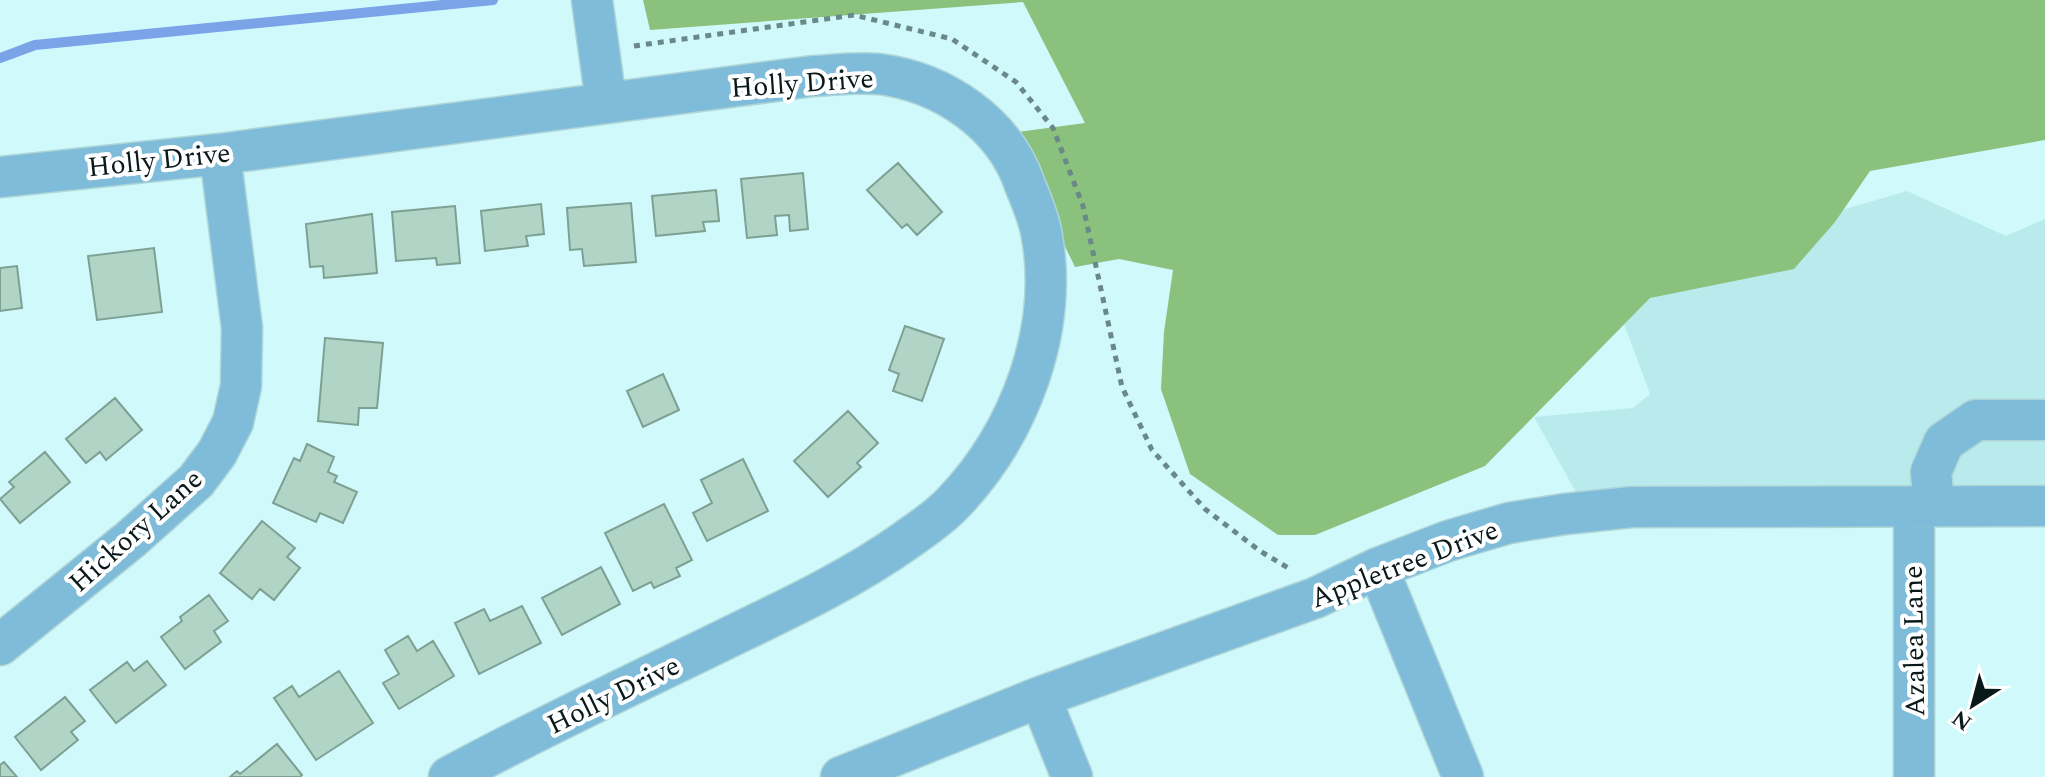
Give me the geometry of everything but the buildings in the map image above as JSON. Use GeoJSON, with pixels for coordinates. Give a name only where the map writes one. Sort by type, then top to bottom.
{"type":"FeatureCollection","features":[{"type":"Feature","properties":{"kind":"street"},"geometry":{"type":"LineString","coordinates":[[592,0],[606,102]]}},
{"type":"Feature","properties":{"kind":"street","name":"Holly Drive"},"geometry":{"type":"LineString","coordinates":[[0,177],[220,154],[813,76],[878,74],[917,82],[946,94],[996,134],[1021,173],[1041,229],[1045,264],[1042,331],[1034,365],[1009,425],[984,466],[952,504],[883,556],[823,592],[504,747],[449,777]]}},
{"type":"Feature","properties":{"kind":"street","name":"Hickory Lane"},"geometry":{"type":"LineString","coordinates":[[0,645],[131,539],[196,481],[217,453],[233,422],[241,386],[242,328],[220,154]]}},
{"type":"Feature","properties":{"kind":"street","name":"Azalea Lane"},"geometry":{"type":"LineString","coordinates":[[1914,777],[1924,506],[1931,472],[1944,442],[1976,420],[2045,420]]}},
{"type":"Feature","properties":{"kind":"street","name":"Appletree Drive"},"geometry":{"type":"LineString","coordinates":[[841,777],[1040,697],[1315,598],[1378,568],[1448,541],[1509,523],[1632,507],[2045,506]]}},
{"type":"Feature","properties":{"kind":"street"},"geometry":{"type":"LineString","coordinates":[[1378,568],[1463,777]]}},
{"type":"Feature","properties":{"kind":"street"},"geometry":{"type":"LineString","coordinates":[[1040,697],[1072,777]]}},
{"type":"Feature","properties":{"kind":"shaded area"},"geometry":{"type":"Polygon","coordinates":[[[1907,191],[2006,236],[2045,219],[2045,491],[1577,494],[1534,417],[1633,408],[1650,394],[1624,324],[1650,298],[1811,219],[1907,191]]]}},
{"type":"Feature","properties":{"kind":"green space"},"geometry":{"type":"Polygon","coordinates":[[[643,0],[2045,0],[2045,140],[1870,171],[1835,222],[1794,269],[1650,298],[1485,466],[1315,535],[1278,535],[1190,474],[1161,389],[1164,332],[1173,270],[1119,259],[1075,267],[1010,133],[1085,123],[1023,2],[650,30],[643,0]]]}},
{"type":"Feature","properties":{"kind":"waterway"},"geometry":{"type":"LineString","coordinates":[[0,58],[35,45],[493,0]]}}]}
